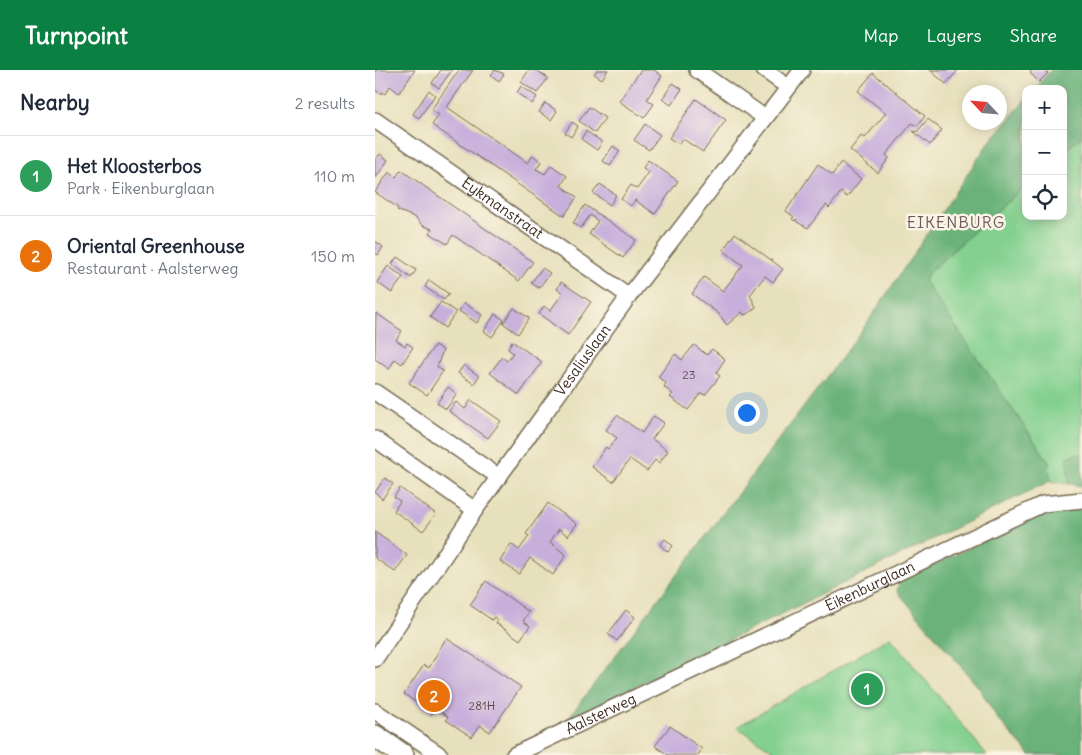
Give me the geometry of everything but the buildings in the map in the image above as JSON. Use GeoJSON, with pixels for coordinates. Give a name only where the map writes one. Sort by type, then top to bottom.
{"type":"FeatureCollection","features":[{"type":"Feature","properties":{"kind":"main road"},"geometry":{"type":"LineString","coordinates":[[375,736],[403,755]]}},
{"type":"Feature","properties":{"kind":"street"},"geometry":{"type":"LineString","coordinates":[[697,70],[764,117]]}},
{"type":"Feature","properties":{"kind":"street"},"geometry":{"type":"LineString","coordinates":[[764,70],[788,87]]}},
{"type":"Feature","properties":{"kind":"street","name":"Vesaliuslaan"},"geometry":{"type":"LineString","coordinates":[[375,659],[475,510],[629,296],[764,117],[802,70]]}},
{"type":"Feature","properties":{"kind":"street","name":"Eykmanstraat"},"geometry":{"type":"LineString","coordinates":[[375,120],[629,296]]}},
{"type":"Feature","properties":{"kind":"street"},"geometry":{"type":"LineString","coordinates":[[375,392],[499,477]]}},
{"type":"Feature","properties":{"kind":"street"},"geometry":{"type":"LineString","coordinates":[[375,439],[475,510]]}},
{"type":"Feature","properties":{"kind":"street","name":"Eikenburglaan"},"geometry":{"type":"LineString","coordinates":[[660,685],[1043,504],[1082,500]]}},
{"type":"Feature","properties":{"kind":"street","name":"Aalsterweg"},"geometry":{"type":"LineString","coordinates":[[513,755],[660,685]]}},
{"type":"Feature","properties":{"kind":"street"},"geometry":{"type":"LineString","coordinates":[[375,711],[440,755]]}},
{"type":"Feature","properties":{"kind":"green space"},"geometry":{"type":"Polygon","coordinates":[[[1051,70],[1082,70],[1082,136],[1067,149],[1067,85],[1038,85],[1051,70]]]}},
{"type":"Feature","properties":{"kind":"green space"},"geometry":{"type":"Polygon","coordinates":[[[1022,104],[1022,189],[928,273],[924,281],[1049,462],[1050,481],[566,721],[865,326],[987,145],[1000,130],[1007,130],[1007,121],[1022,104]]]}},
{"type":"Feature","properties":{"kind":"green space"},"geometry":{"type":"Polygon","coordinates":[[[1082,136],[1082,454],[1067,457],[1069,484],[1050,481],[1049,462],[924,281],[928,273],[1022,189],[1022,220],[1067,220],[1067,149],[1082,136]]]}},
{"type":"Feature","properties":{"kind":"green space"},"geometry":{"type":"Polygon","coordinates":[[[1082,454],[1082,486],[1069,484],[1067,457],[1082,454]]]}},
{"type":"Feature","properties":{"kind":"green space"},"geometry":{"type":"Polygon","coordinates":[[[1082,507],[1082,755],[1030,755],[997,718],[979,688],[897,591],[900,581],[1041,514],[1056,509],[1082,507]]]}},
{"type":"Feature","properties":{"kind":"green space"},"geometry":{"type":"Polygon","coordinates":[[[890,637],[987,755],[780,755],[737,727],[890,637]]]}},
{"type":"Feature","properties":{"kind":"place","name":"Het Kloosterbos"},"geometry":{"type":"Point","coordinates":[867,689]}},
{"type":"Feature","properties":{"kind":"place","name":"Oriental Greenhouse"},"geometry":{"type":"Point","coordinates":[434,696]}},
{"type":"Feature","properties":{"kind":"district","name":"EIKENBURG"},"geometry":{"type":"Point","coordinates":[956,222]}}]}
